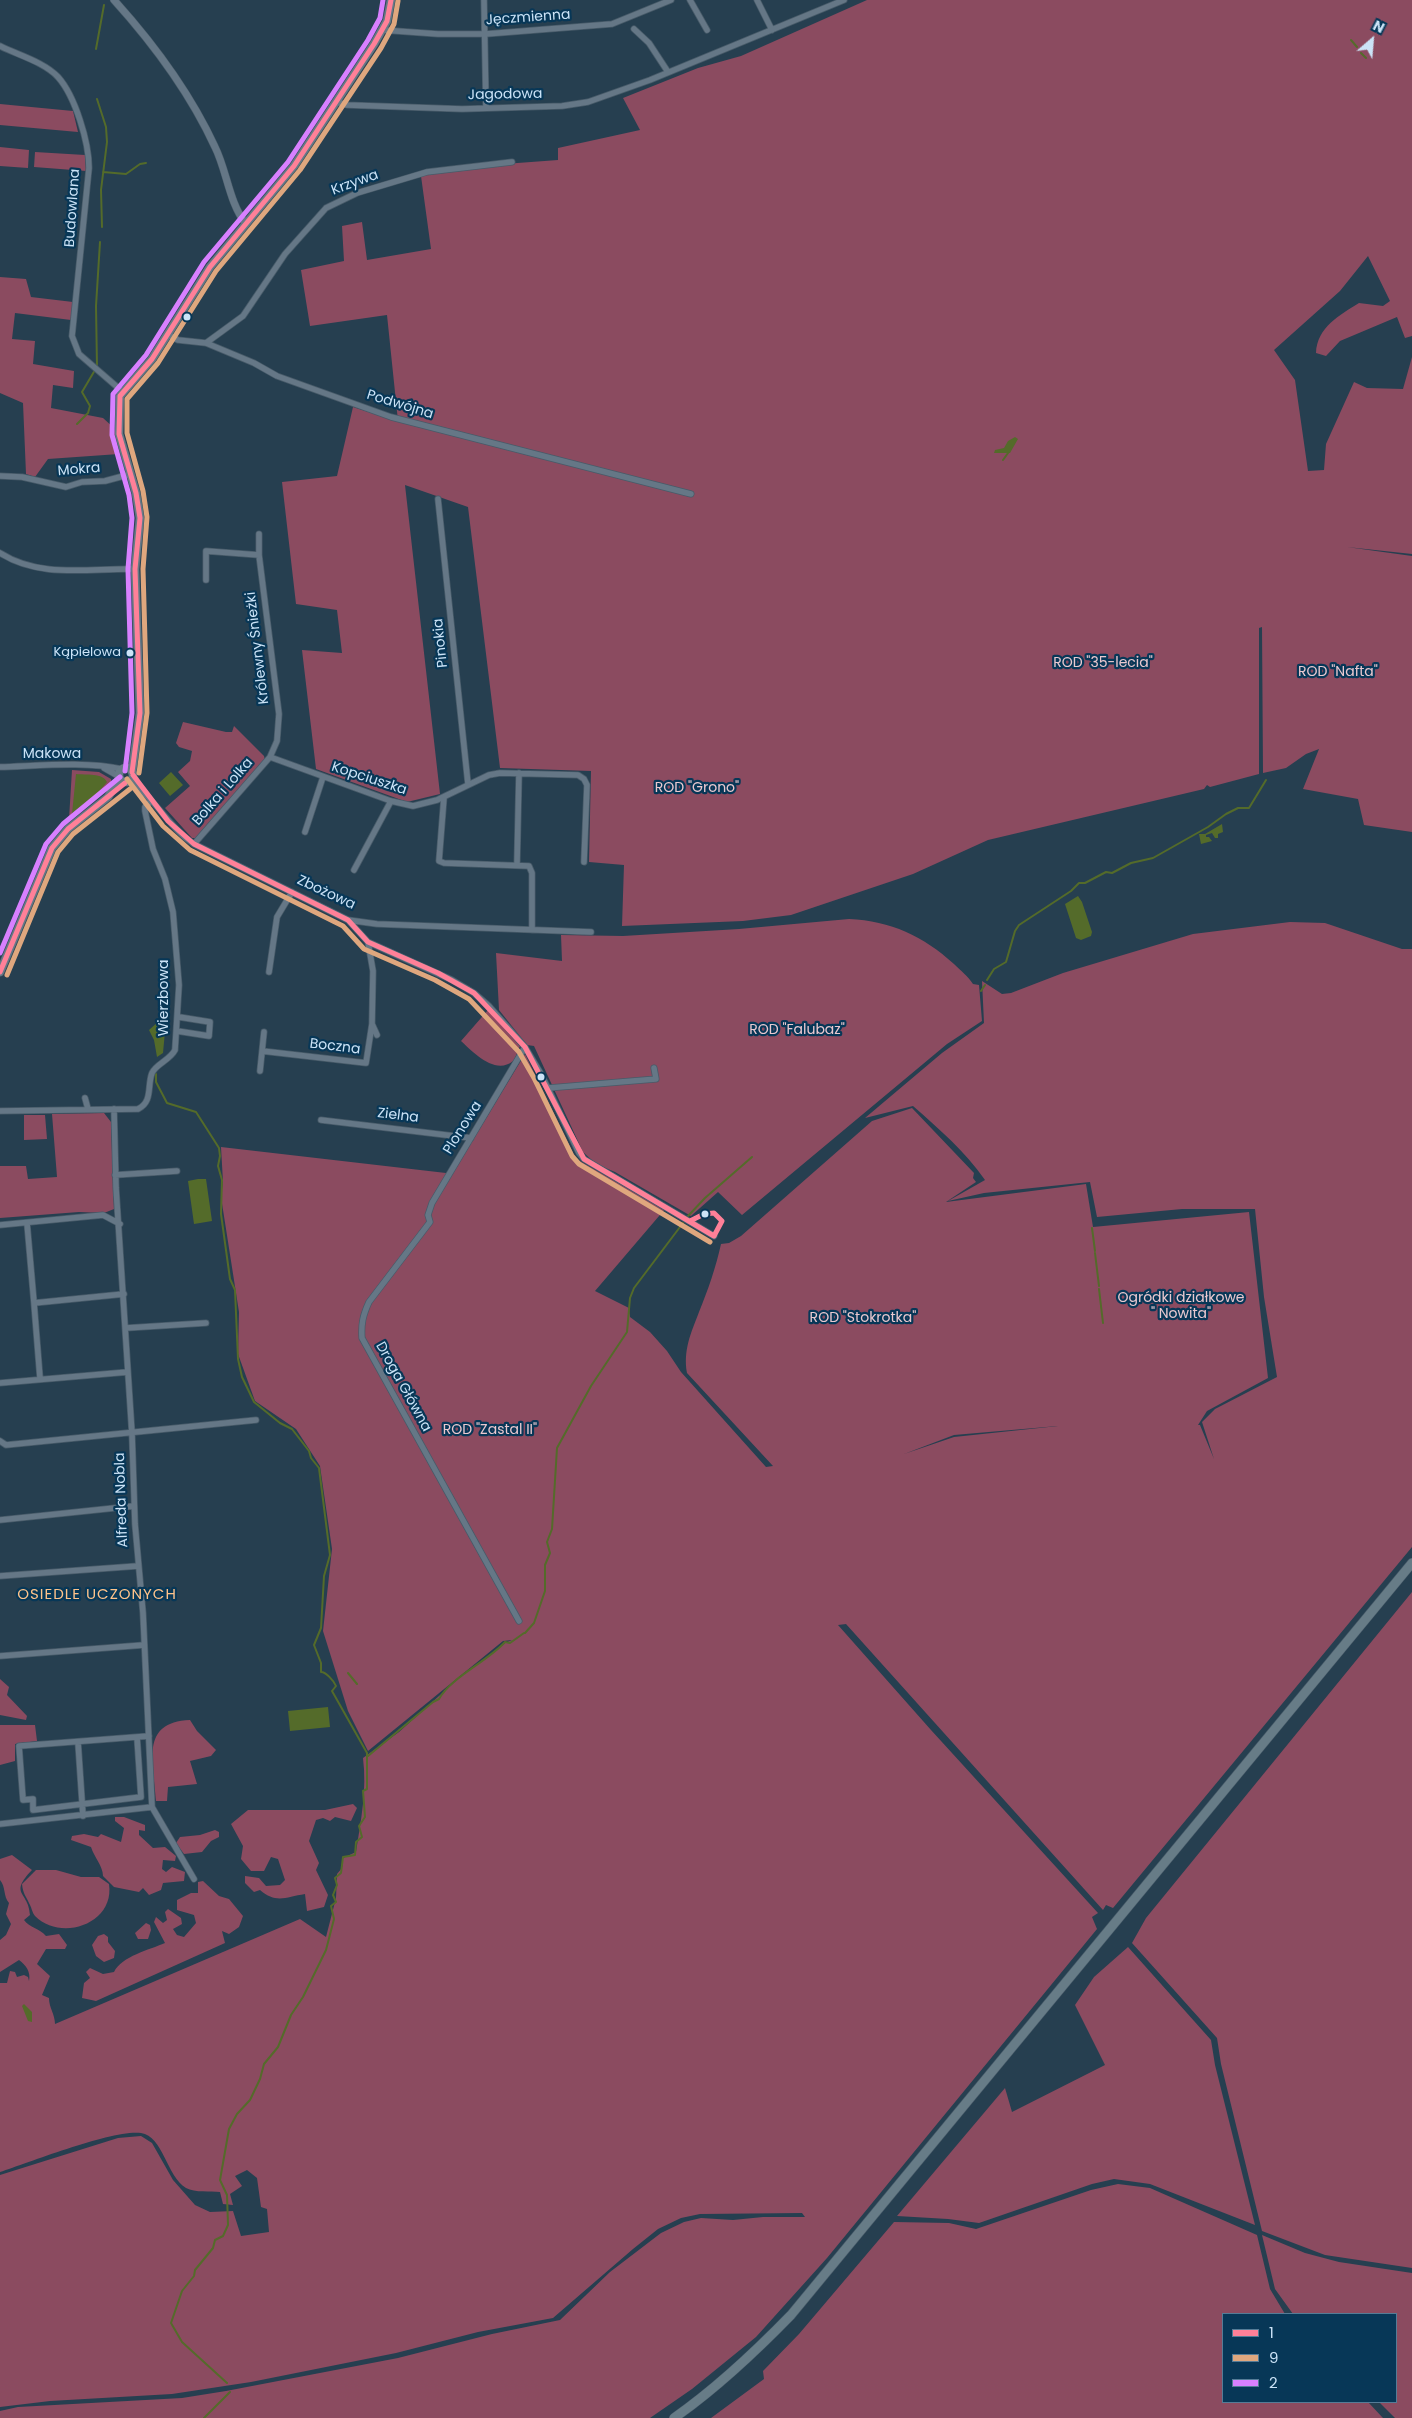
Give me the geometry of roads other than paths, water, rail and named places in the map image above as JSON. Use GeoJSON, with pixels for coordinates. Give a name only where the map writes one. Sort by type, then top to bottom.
{"type":"FeatureCollection","features":[{"type":"Feature","properties":{"kind":"main road"},"geometry":{"type":"LineString","coordinates":[[1,967],[52,848],[68,829],[112,793],[125,775],[133,755],[140,713],[135,569],[140,518],[138,500],[119,434],[119,401],[122,392],[152,359],[210,266],[288,175],[382,30],[389,14],[391,0]]}},
{"type":"Feature","properties":{"kind":"main road"},"geometry":{"type":"LineString","coordinates":[[674,2418],[752,2355],[804,2300],[1412,1563]]}},
{"type":"Feature","properties":{"kind":"street"},"geometry":{"type":"LineString","coordinates":[[114,0],[158,53],[206,130],[220,159],[238,212],[246,224]]}},
{"type":"Feature","properties":{"kind":"street"},"geometry":{"type":"LineString","coordinates":[[484,0],[486,108]]}},
{"type":"Feature","properties":{"kind":"street","name":"Jęczmienna"},"geometry":{"type":"LineString","coordinates":[[382,30],[438,34],[486,34],[612,24],[671,0]]}},
{"type":"Feature","properties":{"kind":"street"},"geometry":{"type":"LineString","coordinates":[[690,0],[707,30]]}},
{"type":"Feature","properties":{"kind":"street"},"geometry":{"type":"LineString","coordinates":[[757,0],[772,30]]}},
{"type":"Feature","properties":{"kind":"street"},"geometry":{"type":"LineString","coordinates":[[822,0],[827,7]]}},
{"type":"Feature","properties":{"kind":"street","name":"Jagodowa"},"geometry":{"type":"LineString","coordinates":[[337,102],[347,106],[406,108],[575,105],[602,98],[844,0]]}},
{"type":"Feature","properties":{"kind":"street"},"geometry":{"type":"LineString","coordinates":[[634,29],[649,43],[668,72]]}},
{"type":"Feature","properties":{"kind":"street","name":"Budowlana"},"geometry":{"type":"LineString","coordinates":[[0,46],[57,76],[70,96],[75,110],[88,150],[89,168],[72,336],[77,352],[122,392]]}},
{"type":"Feature","properties":{"kind":"street","name":"Krzywa"},"geometry":{"type":"LineString","coordinates":[[206,343],[243,316],[289,249],[326,208],[357,193],[427,172],[512,162]]}},
{"type":"Feature","properties":{"kind":"street","name":"Podwójna"},"geometry":{"type":"LineString","coordinates":[[168,336],[178,340],[206,343],[254,363],[277,376],[382,414],[452,434],[691,494]]}},
{"type":"Feature","properties":{"kind":"street","name":"Mokra"},"geometry":{"type":"LineString","coordinates":[[0,476],[22,477],[66,487],[82,482],[105,481],[131,474]]}},
{"type":"Feature","properties":{"kind":"street","name":"Pinokia"},"geometry":{"type":"LineString","coordinates":[[438,499],[468,784]]}},
{"type":"Feature","properties":{"kind":"street","name":"Królewny Śnieżki"},"geometry":{"type":"LineString","coordinates":[[259,534],[259,555],[279,714],[278,741],[270,757]]}},
{"type":"Feature","properties":{"kind":"street"},"geometry":{"type":"LineString","coordinates":[[206,580],[206,551],[259,555]]}},
{"type":"Feature","properties":{"kind":"street"},"geometry":{"type":"LineString","coordinates":[[0,553],[17,562],[43,569],[135,569]]}},
{"type":"Feature","properties":{"kind":"street","name":"Kopciuszka"},"geometry":{"type":"LineString","coordinates":[[270,757],[391,801],[413,806],[444,797],[489,775],[519,773],[578,775],[584,779],[587,785],[584,862]]}},
{"type":"Feature","properties":{"kind":"street","name":"Bolka i Lolka"},"geometry":{"type":"LineString","coordinates":[[194,844],[270,757]]}},
{"type":"Feature","properties":{"kind":"street","name":"Makowa"},"geometry":{"type":"LineString","coordinates":[[0,767],[58,765],[104,768],[108,766],[125,775]]}},
{"type":"Feature","properties":{"kind":"street"},"geometry":{"type":"LineString","coordinates":[[518,864],[519,773]]}},
{"type":"Feature","properties":{"kind":"street","name":"Zbożowa"},"geometry":{"type":"LineString","coordinates":[[125,775],[142,791],[178,832],[194,844],[348,920],[377,924],[591,932]]}},
{"type":"Feature","properties":{"kind":"street"},"geometry":{"type":"LineString","coordinates":[[305,832],[323,777]]}},
{"type":"Feature","properties":{"kind":"street"},"geometry":{"type":"LineString","coordinates":[[444,797],[438,859],[441,863],[518,864],[529,866],[532,873],[532,930]]}},
{"type":"Feature","properties":{"kind":"street","name":"Wierzbowa"},"geometry":{"type":"LineString","coordinates":[[0,1111],[138,1109],[142,1107],[151,1090],[154,1070],[175,1050],[179,1017],[179,985],[173,912],[165,879],[153,849],[145,811],[145,807],[151,801]]}},
{"type":"Feature","properties":{"kind":"street"},"geometry":{"type":"LineString","coordinates":[[354,870],[391,801]]}},
{"type":"Feature","properties":{"kind":"street"},"geometry":{"type":"LineString","coordinates":[[269,972],[277,917],[292,892]]}},
{"type":"Feature","properties":{"kind":"street"},"geometry":{"type":"LineString","coordinates":[[348,920],[360,936],[368,942],[438,972],[474,992],[525,1047],[584,1159],[714,1236]]}},
{"type":"Feature","properties":{"kind":"street","name":"Boczna"},"geometry":{"type":"LineString","coordinates":[[262,1051],[366,1063],[372,1024],[373,971],[368,942]]}},
{"type":"Feature","properties":{"kind":"street"},"geometry":{"type":"LineString","coordinates":[[177,1031],[209,1036],[210,1022],[179,1017]]}},
{"type":"Feature","properties":{"kind":"street","name":"Boczna"},"geometry":{"type":"LineString","coordinates":[[372,1024],[377,1035]]}},
{"type":"Feature","properties":{"kind":"street"},"geometry":{"type":"LineString","coordinates":[[260,1071],[264,1032]]}},
{"type":"Feature","properties":{"kind":"street","name":"Plonowa"},"geometry":{"type":"LineString","coordinates":[[430,1222],[428,1215],[432,1203],[525,1047]]}},
{"type":"Feature","properties":{"kind":"street"},"geometry":{"type":"LineString","coordinates":[[548,1088],[656,1079],[654,1068]]}},
{"type":"Feature","properties":{"kind":"street"},"geometry":{"type":"LineString","coordinates":[[85,1098],[88,1109]]}},
{"type":"Feature","properties":{"kind":"street","name":"Alfreda Nobla"},"geometry":{"type":"LineString","coordinates":[[114,1109],[115,1175],[120,1224],[152,1807],[194,1879]]}},
{"type":"Feature","properties":{"kind":"street","name":"Zielna"},"geometry":{"type":"LineString","coordinates":[[322,1120],[471,1138]]}},
{"type":"Feature","properties":{"kind":"street"},"geometry":{"type":"LineString","coordinates":[[115,1175],[177,1171]]}},
{"type":"Feature","properties":{"kind":"street"},"geometry":{"type":"LineString","coordinates":[[0,1225],[103,1215],[120,1224]]}},
{"type":"Feature","properties":{"kind":"street","name":"Droga Główna"},"geometry":{"type":"LineString","coordinates":[[430,1222],[369,1302],[363,1315],[362,1338],[519,1621]]}},
{"type":"Feature","properties":{"kind":"street"},"geometry":{"type":"LineString","coordinates":[[28,1223],[40,1378]]}},
{"type":"Feature","properties":{"kind":"street"},"geometry":{"type":"LineString","coordinates":[[34,1303],[124,1294]]}},
{"type":"Feature","properties":{"kind":"street"},"geometry":{"type":"LineString","coordinates":[[126,1328],[206,1323]]}},
{"type":"Feature","properties":{"kind":"street"},"geometry":{"type":"LineString","coordinates":[[0,1383],[40,1378],[128,1372]]}},
{"type":"Feature","properties":{"kind":"street"},"geometry":{"type":"LineString","coordinates":[[0,1441],[6,1445],[132,1434],[256,1420]]}},
{"type":"Feature","properties":{"kind":"street"},"geometry":{"type":"LineString","coordinates":[[0,1520],[134,1506]]}},
{"type":"Feature","properties":{"kind":"street"},"geometry":{"type":"LineString","coordinates":[[0,1576],[138,1566]]}},
{"type":"Feature","properties":{"kind":"street"},"geometry":{"type":"LineString","coordinates":[[0,1656],[144,1645]]}},
{"type":"Feature","properties":{"kind":"street"},"geometry":{"type":"LineString","coordinates":[[137,1737],[141,1797],[33,1810],[32,1800],[23,1800],[19,1746],[149,1736]]}},
{"type":"Feature","properties":{"kind":"street"},"geometry":{"type":"LineString","coordinates":[[78,1742],[83,1816]]}},
{"type":"Feature","properties":{"kind":"street"},"geometry":{"type":"LineString","coordinates":[[0,1824],[152,1807]]}},
{"type":"Feature","properties":{"kind":"waterway"},"geometry":{"type":"LineString","coordinates":[[96,49],[104,5]]}},
{"type":"Feature","properties":{"kind":"waterway"},"geometry":{"type":"LineString","coordinates":[[1351,40],[1357,47]]}},
{"type":"Feature","properties":{"kind":"waterway"},"geometry":{"type":"LineString","coordinates":[[1361,53],[1366,58]]}},
{"type":"Feature","properties":{"kind":"waterway"},"geometry":{"type":"LineString","coordinates":[[97,99],[106,127],[107,142],[101,190],[102,227]]}},
{"type":"Feature","properties":{"kind":"waterway"},"geometry":{"type":"LineString","coordinates":[[103,172],[126,174],[140,164],[146,163]]}},
{"type":"Feature","properties":{"kind":"waterway"},"geometry":{"type":"LineString","coordinates":[[97,367],[96,306],[100,242]]}},
{"type":"Feature","properties":{"kind":"waterway"},"geometry":{"type":"LineString","coordinates":[[77,424],[88,413],[90,406],[82,392],[95,370]]}},
{"type":"Feature","properties":{"kind":"waterway"},"geometry":{"type":"LineString","coordinates":[[1003,460],[1008,453]]}},
{"type":"Feature","properties":{"kind":"waterway"},"geometry":{"type":"LineString","coordinates":[[987,980],[994,969],[1006,962],[1015,931],[1019,925],[1071,891],[1079,883],[1085,883],[1106,872],[1112,873],[1131,863],[1153,858],[1208,827],[1226,814],[1238,808],[1249,808],[1266,780]]}},
{"type":"Feature","properties":{"kind":"waterway"},"geometry":{"type":"LineString","coordinates":[[981,991],[985,985]]}},
{"type":"Feature","properties":{"kind":"waterway"},"geometry":{"type":"LineString","coordinates":[[156,1074],[156,1082],[167,1103],[196,1112],[219,1148],[218,1166],[222,1180],[221,1214],[230,1279],[235,1290],[238,1359],[242,1377],[254,1402],[280,1423],[292,1429],[319,1468],[330,1555],[324,1576],[321,1628],[314,1645],[321,1663],[321,1672],[332,1679],[335,1684],[336,1686],[332,1691],[367,1753],[367,1789],[363,1791],[365,1817],[359,1826],[362,1837],[356,1842],[355,1855],[343,1857],[341,1873],[335,1878],[337,1885],[333,1895],[336,1902],[331,1906],[334,1919],[326,1950],[303,1997],[291,2015],[278,2047],[264,2064],[260,2079],[250,2100],[237,2114],[229,2129],[220,2180],[227,2195],[228,2225],[223,2236],[215,2240],[213,2248],[195,2270],[194,2276],[182,2291],[171,2323],[182,2342],[227,2383]]}},
{"type":"Feature","properties":{"kind":"waterway"},"geometry":{"type":"LineString","coordinates":[[688,1216],[705,1198],[752,1157]]}},
{"type":"Feature","properties":{"kind":"waterway"},"geometry":{"type":"LineString","coordinates":[[525,1633],[534,1623],[545,1591],[545,1565],[550,1553],[547,1542],[552,1529],[557,1448],[591,1386],[627,1332],[630,1298],[634,1288],[683,1223]]}},
{"type":"Feature","properties":{"kind":"waterway"},"geometry":{"type":"LineString","coordinates":[[1092,1228],[1095,1251]]}},
{"type":"Feature","properties":{"kind":"waterway"},"geometry":{"type":"LineString","coordinates":[[1095,1253],[1099,1286]]}},
{"type":"Feature","properties":{"kind":"waterway"},"geometry":{"type":"LineString","coordinates":[[1099,1289],[1103,1323]]}},
{"type":"Feature","properties":{"kind":"waterway"},"geometry":{"type":"LineString","coordinates":[[368,1756],[439,1699],[444,1691],[460,1677],[505,1642],[510,1643],[524,1633]]}},
{"type":"Feature","properties":{"kind":"waterway"},"geometry":{"type":"LineString","coordinates":[[348,1673],[357,1684]]}},
{"type":"Feature","properties":{"kind":"waterway"},"geometry":{"type":"LineString","coordinates":[[204,2418],[230,2392]]}},
{"type":"Feature","properties":{"kind":"place","name":"Kąpielowa"},"geometry":{"type":"Point","coordinates":[130,653]}},
{"type":"Feature","properties":{"kind":"district","name":"OSIEDLE UCZONYCH"},"geometry":{"type":"Point","coordinates":[97,1595]}},
{"type":"Feature","properties":{"kind":"park label","name":"ROD \"35-lecia\""},"geometry":{"type":"Point","coordinates":[1103,663]}},
{"type":"Feature","properties":{"kind":"park label","name":"ROD \"Nafta\""},"geometry":{"type":"Point","coordinates":[1338,672]}},
{"type":"Feature","properties":{"kind":"park label","name":"ROD \"Grono\""},"geometry":{"type":"Point","coordinates":[697,788]}},
{"type":"Feature","properties":{"kind":"park label","name":"ROD \"Falubaz\""},"geometry":{"type":"Point","coordinates":[797,1030]}},
{"type":"Feature","properties":{"kind":"park label","name":"Ogródki działkowe \" Nowita\""},"geometry":{"type":"Point","coordinates":[1181,1306]}},
{"type":"Feature","properties":{"kind":"park label","name":"ROD \"Stokrotka\""},"geometry":{"type":"Point","coordinates":[863,1318]}},
{"type":"Feature","properties":{"kind":"park label","name":"ROD \"Zastal II\""},"geometry":{"type":"Point","coordinates":[490,1430]}}]}
